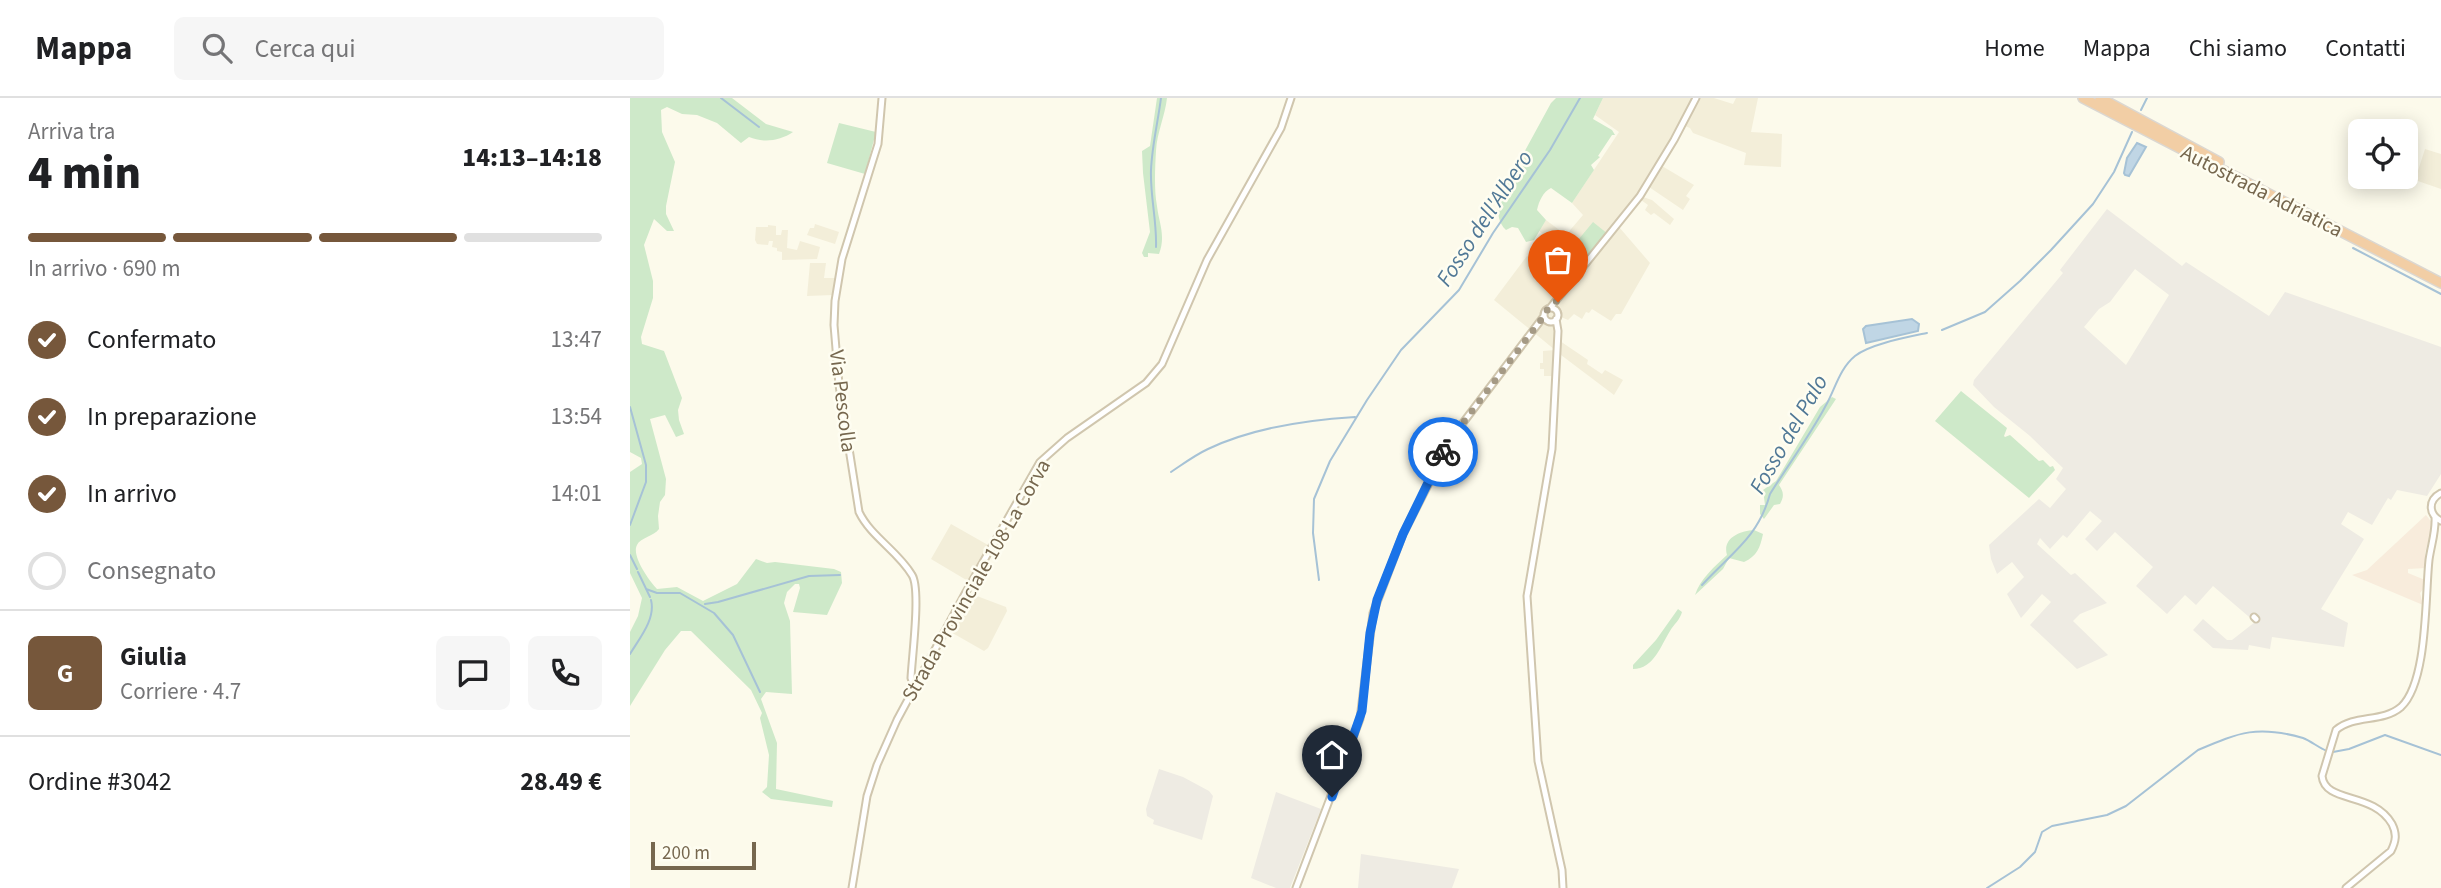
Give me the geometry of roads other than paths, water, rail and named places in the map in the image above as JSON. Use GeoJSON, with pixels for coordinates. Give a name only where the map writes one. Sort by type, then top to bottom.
{"type":"FeatureCollection","features":[{"type":"Feature","properties":{"kind":"highway","name":"Autostrada Adriatica"},"geometry":{"type":"LineString","coordinates":[[2083,98],[2441,283]]}},
{"type":"Feature","properties":{"kind":"highway","name":"Autostrada Adriatica"},"geometry":{"type":"LineString","coordinates":[[2100,98],[2236,172],[2441,277]]}},
{"type":"Feature","properties":{"kind":"street","name":"Via Pescolla"},"geometry":{"type":"LineString","coordinates":[[882,98],[877,144],[837,283],[834,325],[839,385],[859,512],[866,524],[906,567],[916,582],[911,678],[914,687]]}},
{"type":"Feature","properties":{"kind":"street","name":"Strada Provinciale 108 La Corva"},"geometry":{"type":"LineString","coordinates":[[852,888],[871,780],[914,687],[1040,462],[1052,449],[1146,383],[1162,364],[1207,260],[1281,128],[1291,98]]}},
{"type":"Feature","properties":{"kind":"street"},"geometry":{"type":"LineString","coordinates":[[1296,888],[1360,719],[1373,613],[1403,534],[1453,436],[1540,322],[1551,316],[1561,297],[1647,186],[1696,98]]}},
{"type":"Feature","properties":{"kind":"street"},"geometry":{"type":"LineString","coordinates":[[1551,316],[1559,331],[1552,449],[1527,596],[1538,761],[1562,870],[1563,888]]}},
{"type":"Feature","properties":{"kind":"street"},"geometry":{"type":"LineString","coordinates":[[2346,888],[2391,850],[2396,842],[2396,833],[2379,808],[2333,793],[2327,789],[2322,776],[2336,730],[2351,721],[2386,716],[2402,705],[2414,688],[2421,657],[2430,557],[2439,521],[2432,511],[2431,503],[2441,493]]}},
{"type":"Feature","properties":{"kind":"water"},"geometry":{"type":"Polygon","coordinates":[[[2137,143],[2146,147],[2129,176],[2125,175],[2127,158],[2137,143]]]}},
{"type":"Feature","properties":{"kind":"water"},"geometry":{"type":"Polygon","coordinates":[[[1912,319],[1919,324],[1918,331],[1866,343],[1863,329],[1866,326],[1912,319]]]}},
{"type":"Feature","properties":{"kind":"waterway"},"geometry":{"type":"LineString","coordinates":[[721,98],[759,127]]}},
{"type":"Feature","properties":{"kind":"waterway"},"geometry":{"type":"LineString","coordinates":[[1156,247],[1151,170],[1161,98]]}},
{"type":"Feature","properties":{"kind":"waterway","name":"Fosso dell'Albero"},"geometry":{"type":"LineString","coordinates":[[1319,580],[1313,533],[1314,499],[1330,461],[1401,350],[1459,290],[1493,233],[1550,150],[1580,98]]}},
{"type":"Feature","properties":{"kind":"waterway","name":"Fosso del Palo"},"geometry":{"type":"LineString","coordinates":[[2141,110],[2147,98]]}},
{"type":"Feature","properties":{"kind":"waterway","name":"Fosso del Palo"},"geometry":{"type":"LineString","coordinates":[[1942,330],[1985,312],[2051,250],[2093,204],[2114,172],[2132,132]]}},
{"type":"Feature","properties":{"kind":"waterway"},"geometry":{"type":"LineString","coordinates":[[2353,248],[2441,294]]}},
{"type":"Feature","properties":{"kind":"waterway","name":"Fosso del Palo"},"geometry":{"type":"LineString","coordinates":[[1702,585],[1751,534],[1770,494],[1812,429],[1850,361],[1870,348],[1927,333]]}},
{"type":"Feature","properties":{"kind":"waterway"},"geometry":{"type":"LineString","coordinates":[[630,407],[646,465],[646,482],[630,525]]}},
{"type":"Feature","properties":{"kind":"waterway","name":"Fosso dell'Albero"},"geometry":{"type":"LineString","coordinates":[[1171,472],[1203,451],[1261,430],[1355,417]]}},
{"type":"Feature","properties":{"kind":"waterway"},"geometry":{"type":"LineString","coordinates":[[630,555],[637,569]]}},
{"type":"Feature","properties":{"kind":"waterway"},"geometry":{"type":"LineString","coordinates":[[638,572],[650,597]]}},
{"type":"Feature","properties":{"kind":"waterway"},"geometry":{"type":"LineString","coordinates":[[705,604],[809,576],[840,575]]}},
{"type":"Feature","properties":{"kind":"waterway"},"geometry":{"type":"LineString","coordinates":[[646,589],[657,593],[680,593],[714,613],[733,635],[760,692]]}},
{"type":"Feature","properties":{"kind":"waterway"},"geometry":{"type":"LineString","coordinates":[[630,654],[649,621],[651,600]]}},
{"type":"Feature","properties":{"kind":"waterway"},"geometry":{"type":"LineString","coordinates":[[1987,888],[2020,867],[2035,852],[2042,832],[2052,826],[2107,815],[2126,806],[2198,750],[2238,735],[2261,731],[2303,738],[2327,751]]}},
{"type":"Feature","properties":{"kind":"waterway"},"geometry":{"type":"LineString","coordinates":[[2333,752],[2349,749],[2385,735],[2441,755]]}}]}
